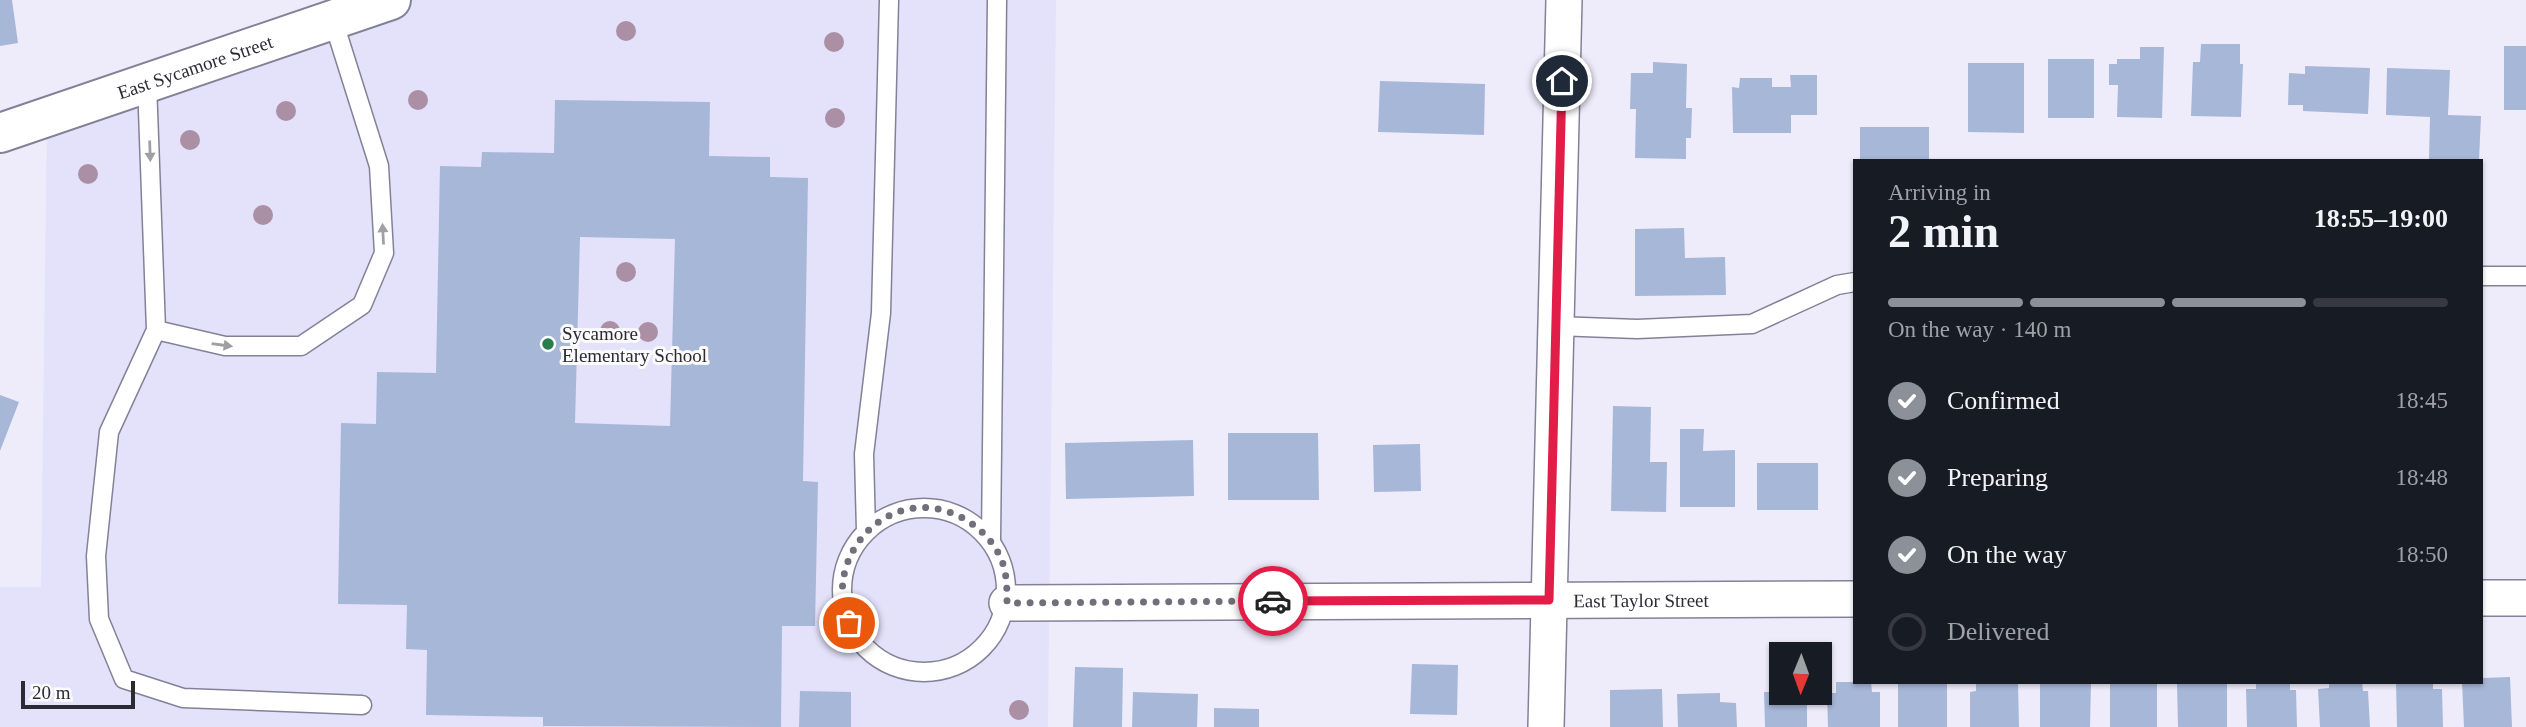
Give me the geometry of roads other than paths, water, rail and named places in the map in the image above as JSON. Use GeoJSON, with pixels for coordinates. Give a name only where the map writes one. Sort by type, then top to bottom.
{"type":"FeatureCollection","features":[{"type":"Feature","properties":{"kind":"main road","name":"East Sycamore Street"},"geometry":{"type":"LineString","coordinates":[[0,134],[391,0]]}},
{"type":"Feature","properties":{"kind":"street"},"geometry":{"type":"LineString","coordinates":[[1546,727],[1564,0]]}},
{"type":"Feature","properties":{"kind":"street"},"geometry":{"type":"LineString","coordinates":[[2483,598],[2526,598]]}},
{"type":"Feature","properties":{"kind":"street","name":"East Taylor Street"},"geometry":{"type":"LineString","coordinates":[[1007,603],[1853,600]]}},
{"type":"Feature","properties":{"kind":"lane"},"geometry":{"type":"LineString","coordinates":[[866,531],[864,454],[881,313],[889,0]]}},
{"type":"Feature","properties":{"kind":"lane"},"geometry":{"type":"LineString","coordinates":[[991,540],[998,0]]}},
{"type":"Feature","properties":{"kind":"lane"},"geometry":{"type":"LineString","coordinates":[[156,330],[225,346],[301,346],[362,305],[384,253],[379,166],[333,20]]}},
{"type":"Feature","properties":{"kind":"lane"},"geometry":{"type":"LineString","coordinates":[[147,83],[156,330],[108,432],[96,556],[99,619],[124,679],[183,698],[362,705]]}},
{"type":"Feature","properties":{"kind":"lane"},"geometry":{"type":"LineString","coordinates":[[2483,276],[2526,275]]}},
{"type":"Feature","properties":{"kind":"lane"},"geometry":{"type":"LineString","coordinates":[[1556,326],[1637,329],[1752,324],[1836,285],[1853,282]]}},
{"type":"Feature","properties":{"kind":"lane"},"geometry":{"type":"LineString","coordinates":[[917,508],[944,510],[970,521],[991,540],[1001,559],[1007,581],[1007,603],[998,629],[980,652],[956,667],[928,673],[900,670],[874,657],[855,636],[844,610],[842,582],[850,554],[866,531],[889,515],[917,508]]}},
{"type":"Feature","properties":{"kind":"place","name":"Sycamore Elementary School"},"geometry":{"type":"Point","coordinates":[548,344]}}]}
